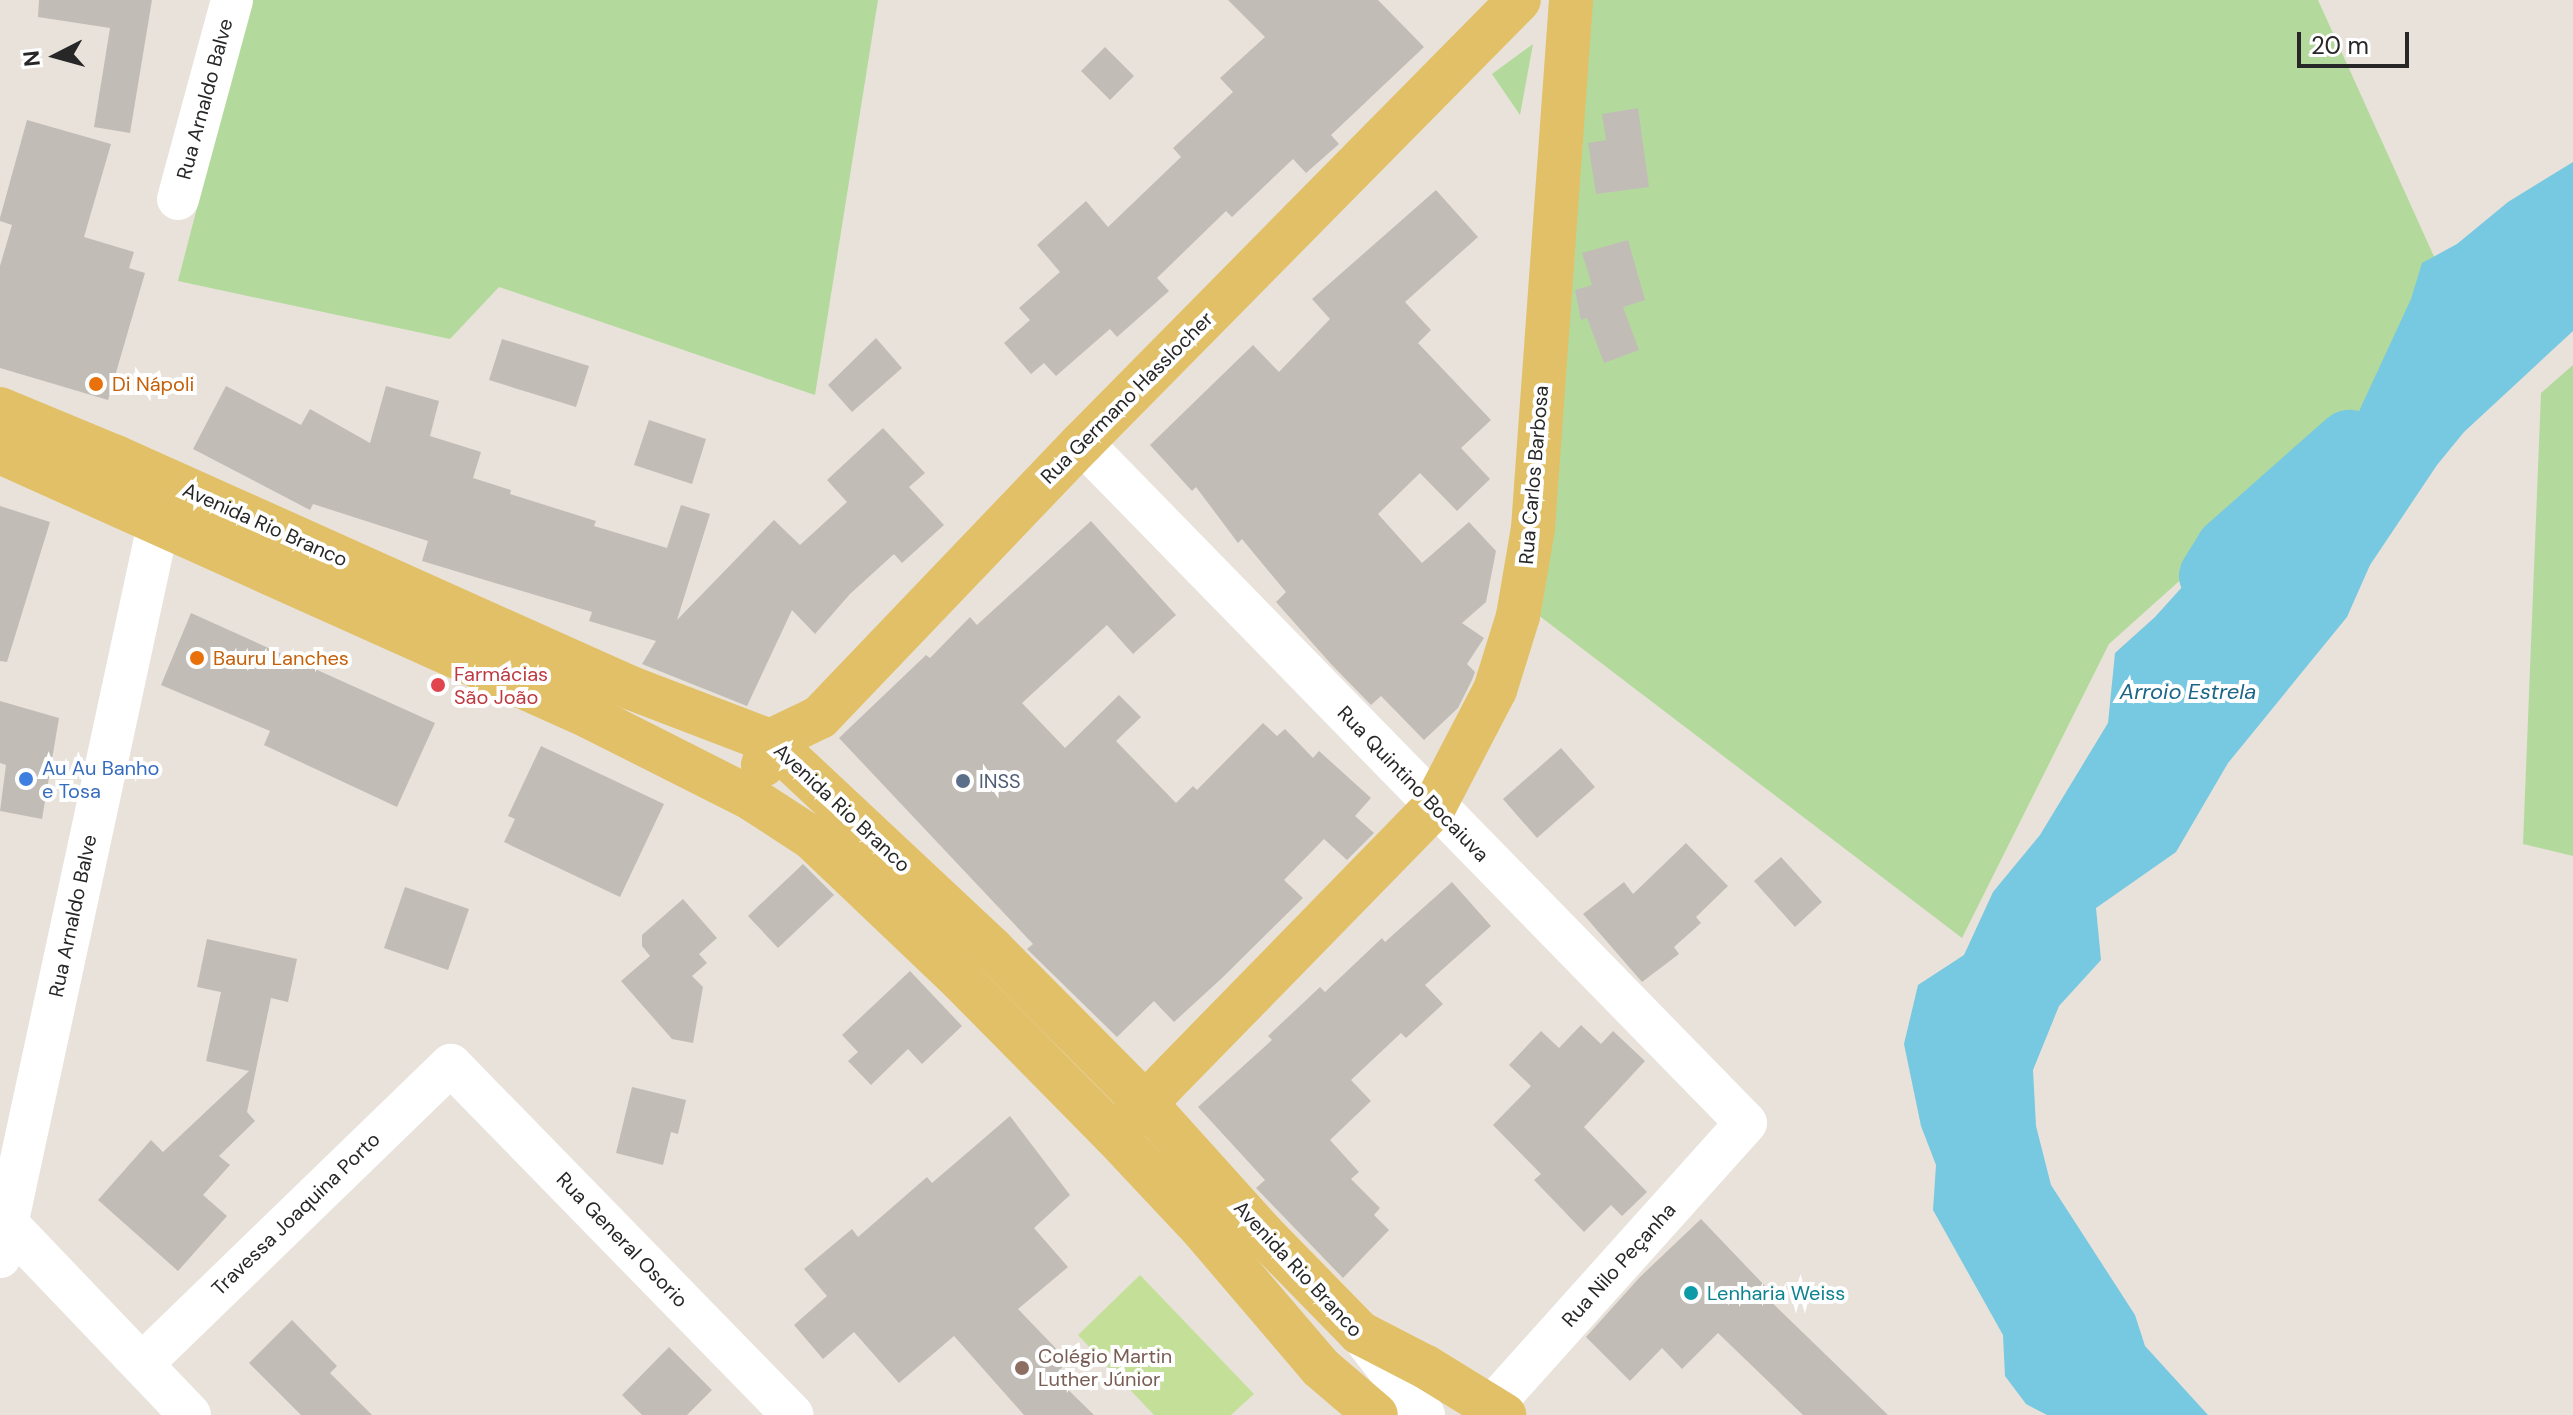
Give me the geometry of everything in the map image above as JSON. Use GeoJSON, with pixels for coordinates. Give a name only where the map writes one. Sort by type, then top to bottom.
{"type":"FeatureCollection","features":[{"type":"Feature","properties":{"kind":"main road","name":"Rua Carlos Barbosa"},"geometry":{"type":"LineString","coordinates":[[1114,1135],[1434,807],[1495,690],[1518,616],[1533,528],[1571,0]]}},
{"type":"Feature","properties":{"kind":"main road"},"geometry":{"type":"LineString","coordinates":[[1516,5],[1551,39],[1567,76]]}},
{"type":"Feature","properties":{"kind":"main road","name":"Rua Germano Hasslocher"},"geometry":{"type":"LineString","coordinates":[[770,741],[820,717],[1082,443],[1516,5]]}},
{"type":"Feature","properties":{"kind":"main road","name":"Avenida Rio Branco"},"geometry":{"type":"LineString","coordinates":[[0,409],[394,632],[588,716],[752,799],[812,838],[962,981],[1114,1135],[1204,1231],[1321,1368]]}},
{"type":"Feature","properties":{"kind":"main road","name":"Avenida Rio Branco"},"geometry":{"type":"LineString","coordinates":[[0,452],[163,502],[770,741],[992,949],[1146,1104],[1263,1234],[1360,1333]]}},
{"type":"Feature","properties":{"kind":"main road"},"geometry":{"type":"LineString","coordinates":[[752,799],[770,741]]}},
{"type":"Feature","properties":{"kind":"main road"},"geometry":{"type":"LineString","coordinates":[[1360,1333],[1497,1411]]}},
{"type":"Feature","properties":{"kind":"main road"},"geometry":{"type":"LineString","coordinates":[[1321,1368],[1376,1415]]}},
{"type":"Feature","properties":{"kind":"street","name":"Rua Arnaldo Balve"},"geometry":{"type":"LineString","coordinates":[[178,199],[232,0]]}},
{"type":"Feature","properties":{"kind":"street","name":"Rua Quintino Bocaiuva"},"geometry":{"type":"LineString","coordinates":[[1082,443],[1434,807],[1746,1123]]}},
{"type":"Feature","properties":{"kind":"street","name":"Rua Arnaldo Balve"},"geometry":{"type":"LineString","coordinates":[[2,1232],[163,502]]}},
{"type":"Feature","properties":{"kind":"street","name":"Travessa Joaquina Porto"},"geometry":{"type":"LineString","coordinates":[[142,1364],[451,1065]]}},
{"type":"Feature","properties":{"kind":"street","name":"Rua General Osorio"},"geometry":{"type":"LineString","coordinates":[[451,1065],[793,1415]]}},
{"type":"Feature","properties":{"kind":"street","name":"Rua Nilo Peçanha"},"geometry":{"type":"LineString","coordinates":[[1497,1411],[1746,1123]]}},
{"type":"Feature","properties":{"kind":"street"},"geometry":{"type":"LineString","coordinates":[[2,1232],[142,1364],[190,1415]]}},
{"type":"Feature","properties":{"kind":"street","name":"Avenida Rio Branco"},"geometry":{"type":"LineString","coordinates":[[1360,1333],[1424,1415]]}},
{"type":"Feature","properties":{"kind":"street","name":"Avenida Rio Branco"},"geometry":{"type":"LineString","coordinates":[[1321,1368],[1360,1415]]}},
{"type":"Feature","properties":{"kind":"green space"},"geometry":{"type":"Polygon","coordinates":[[[251,0],[878,0],[815,395],[499,287],[450,339],[178,281],[251,0]]]}},
{"type":"Feature","properties":{"kind":"green space"},"geometry":{"type":"Polygon","coordinates":[[[1580,0],[2318,0],[2465,325],[2109,644],[1962,938],[1529,608],[1580,0]]]}},
{"type":"Feature","properties":{"kind":"green space"},"geometry":{"type":"Polygon","coordinates":[[[1533,44],[1520,115],[1492,74],[1533,44]]]}},
{"type":"Feature","properties":{"kind":"green space"},"geometry":{"type":"Polygon","coordinates":[[[2573,365],[2573,856],[2523,844],[2541,393],[2573,365]]]}},
{"type":"Feature","properties":{"kind":"green space"},"geometry":{"type":"Polygon","coordinates":[[[1140,1275],[1254,1394],[1231,1415],[1154,1415],[1078,1335],[1140,1275]]]}},
{"type":"Feature","properties":{"kind":"water","name":"Arroio Estrela"},"geometry":{"type":"Polygon","coordinates":[[[2573,162],[2573,331],[2464,432],[2437,465],[2370,565],[2347,617],[2228,763],[2176,852],[2096,908],[2101,960],[2059,1006],[2033,1070],[2036,1126],[2051,1185],[2135,1315],[2145,1346],[2208,1415],[2047,1415],[2026,1404],[2005,1376],[2003,1335],[1933,1210],[1936,1165],[1921,1126],[1904,1044],[1918,985],[1964,955],[1993,892],[2040,835],[2108,723],[2115,653],[2155,617],[2220,545],[2277,508],[2354,422],[2411,299],[2422,263],[2457,244],[2508,202],[2573,162]]]}},
{"type":"Feature","properties":{"kind":"building"},"geometry":{"type":"Polygon","coordinates":[[[39,0],[152,0],[130,133],[94,127],[110,28],[38,17],[39,0]]]}},
{"type":"Feature","properties":{"kind":"building"},"geometry":{"type":"Polygon","coordinates":[[[1228,0],[1378,0],[1424,47],[1331,135],[1339,144],[1306,173],[1293,159],[1232,217],[1226,211],[1157,278],[1169,291],[1117,337],[1110,329],[1056,376],[1044,363],[1031,374],[1004,343],[1030,320],[1019,308],[1060,272],[1037,245],[1086,201],[1108,227],[1181,157],[1173,148],[1233,92],[1220,78],[1265,37],[1228,0]]]}},
{"type":"Feature","properties":{"kind":"building"},"geometry":{"type":"Polygon","coordinates":[[[1105,47],[1134,76],[1110,100],[1081,71],[1105,47]]]}},
{"type":"Feature","properties":{"kind":"building"},"geometry":{"type":"Polygon","coordinates":[[[1638,108],[1649,187],[1596,194],[1588,143],[1606,140],[1602,114],[1638,108]]]}},
{"type":"Feature","properties":{"kind":"building"},"geometry":{"type":"Polygon","coordinates":[[[27,120],[111,144],[84,237],[134,252],[129,268],[145,273],[108,400],[0,368],[0,266],[12,225],[0,221],[0,218],[27,120]]]}},
{"type":"Feature","properties":{"kind":"building"},"geometry":{"type":"Polygon","coordinates":[[[1436,190],[1478,237],[1405,302],[1431,330],[1418,343],[1491,420],[1461,448],[1490,479],[1457,511],[1420,473],[1378,514],[1422,563],[1469,522],[1496,551],[1486,602],[1462,623],[1484,638],[1467,664],[1475,672],[1472,680],[1458,708],[1424,740],[1381,696],[1371,705],[1331,664],[1276,602],[1286,592],[1242,539],[1238,543],[1196,487],[1192,491],[1150,445],[1253,345],[1279,372],[1330,319],[1312,299],[1436,190]]]}},
{"type":"Feature","properties":{"kind":"building"},"geometry":{"type":"Polygon","coordinates":[[[1628,240],[1645,300],[1623,307],[1639,350],[1604,363],[1587,318],[1581,320],[1575,290],[1592,285],[1582,253],[1628,240]]]}},
{"type":"Feature","properties":{"kind":"building"},"geometry":{"type":"Polygon","coordinates":[[[876,338],[902,368],[852,412],[828,385],[876,338]]]}},
{"type":"Feature","properties":{"kind":"building"},"geometry":{"type":"Polygon","coordinates":[[[502,339],[589,366],[576,407],[489,380],[502,339]]]}},
{"type":"Feature","properties":{"kind":"building"},"geometry":{"type":"Polygon","coordinates":[[[226,386],[301,425],[310,409],[370,443],[386,386],[439,401],[430,436],[481,452],[473,478],[511,490],[510,494],[596,521],[594,526],[667,548],[681,505],[710,514],[677,620],[774,520],[800,545],[847,502],[827,480],[883,428],[925,473],[909,487],[944,525],[902,563],[894,554],[850,594],[815,634],[792,610],[747,706],[642,664],[656,641],[589,621],[592,612],[422,561],[428,541],[313,504],[310,510],[193,449],[226,386]]]}},
{"type":"Feature","properties":{"kind":"building"},"geometry":{"type":"Polygon","coordinates":[[[649,420],[706,439],[692,484],[634,465],[649,420]]]}},
{"type":"Feature","properties":{"kind":"building"},"geometry":{"type":"Polygon","coordinates":[[[0,506],[50,522],[7,662],[0,661],[0,506]]]}},
{"type":"Feature","properties":{"kind":"building"},"geometry":{"type":"Polygon","coordinates":[[[1091,521],[1176,615],[1133,654],[1107,625],[1022,703],[1065,748],[1119,695],[1141,717],[1116,741],[1176,803],[1193,786],[1197,790],[1263,723],[1277,736],[1285,729],[1313,758],[1319,751],[1371,798],[1355,816],[1374,833],[1347,860],[1324,839],[1284,880],[1303,898],[1222,978],[1174,1022],[1154,1001],[1117,1037],[1027,949],[1033,944],[839,738],[926,655],[930,658],[970,617],[977,625],[1091,521]]]}},
{"type":"Feature","properties":{"kind":"building"},"geometry":{"type":"Polygon","coordinates":[[[191,613],[435,723],[397,807],[264,745],[270,731],[161,685],[191,613]]]}},
{"type":"Feature","properties":{"kind":"building","name":"Au Au Banho e Tosa"},"geometry":{"type":"Polygon","coordinates":[[[0,701],[59,718],[42,819],[0,811],[6,765],[0,763],[0,701]]]}},
{"type":"Feature","properties":{"kind":"building"},"geometry":{"type":"Polygon","coordinates":[[[541,746],[664,804],[620,897],[504,842],[515,819],[508,816],[541,746]]]}},
{"type":"Feature","properties":{"kind":"building"},"geometry":{"type":"Polygon","coordinates":[[[1561,748],[1595,787],[1537,838],[1503,799],[1561,748]]]}},
{"type":"Feature","properties":{"kind":"building"},"geometry":{"type":"Polygon","coordinates":[[[1686,843],[1728,886],[1696,917],[1701,923],[1674,947],[1679,954],[1642,982],[1583,914],[1624,882],[1633,894],[1686,843]]]}},
{"type":"Feature","properties":{"kind":"building"},"geometry":{"type":"Polygon","coordinates":[[[1781,857],[1822,902],[1795,927],[1754,881],[1781,857]]]}},
{"type":"Feature","properties":{"kind":"building"},"geometry":{"type":"Polygon","coordinates":[[[803,864],[834,895],[778,948],[748,916],[803,864]]]}},
{"type":"Feature","properties":{"kind":"building"},"geometry":{"type":"Polygon","coordinates":[[[1452,882],[1491,926],[1425,985],[1443,1004],[1406,1038],[1401,1033],[1351,1080],[1371,1101],[1330,1140],[1359,1172],[1351,1179],[1380,1208],[1374,1215],[1389,1230],[1343,1278],[1256,1188],[1265,1180],[1198,1107],[1272,1040],[1268,1036],[1320,987],[1325,992],[1382,938],[1385,942],[1452,882]]]}},
{"type":"Feature","properties":{"kind":"building"},"geometry":{"type":"Polygon","coordinates":[[[405,887],[469,909],[448,970],[384,948],[405,887]]]}},
{"type":"Feature","properties":{"kind":"building"},"geometry":{"type":"Polygon","coordinates":[[[683,899],[717,938],[699,954],[707,963],[692,976],[703,987],[693,1043],[672,1039],[621,981],[650,956],[642,946],[642,935],[683,899]]]}},
{"type":"Feature","properties":{"kind":"building"},"geometry":{"type":"Polygon","coordinates":[[[207,939],[297,959],[288,1002],[271,998],[247,1112],[255,1121],[219,1156],[230,1165],[203,1195],[227,1216],[178,1271],[98,1200],[151,1140],[163,1152],[249,1071],[206,1061],[221,992],[197,987],[207,939]]]}},
{"type":"Feature","properties":{"kind":"building"},"geometry":{"type":"Polygon","coordinates":[[[910,971],[962,1026],[922,1064],[908,1049],[871,1085],[848,1061],[858,1052],[842,1035],[910,971]]]}},
{"type":"Feature","properties":{"kind":"building"},"geometry":{"type":"Polygon","coordinates":[[[1581,1025],[1601,1044],[1613,1031],[1645,1061],[1584,1127],[1647,1192],[1622,1216],[1611,1205],[1584,1232],[1534,1180],[1541,1174],[1493,1125],[1531,1086],[1509,1065],[1541,1031],[1559,1048],[1581,1025]]]}},
{"type":"Feature","properties":{"kind":"building"},"geometry":{"type":"Polygon","coordinates":[[[632,1087],[686,1100],[678,1134],[671,1132],[663,1165],[616,1153],[632,1087]]]}},
{"type":"Feature","properties":{"kind":"building"},"geometry":{"type":"Polygon","coordinates":[[[1010,1116],[1070,1195],[1034,1228],[1068,1267],[1018,1309],[1068,1361],[1054,1376],[1094,1415],[1024,1415],[954,1336],[899,1383],[854,1332],[823,1359],[794,1325],[827,1296],[804,1269],[852,1229],[858,1237],[927,1177],[932,1183],[1010,1116]]]}},
{"type":"Feature","properties":{"kind":"building"},"geometry":{"type":"Polygon","coordinates":[[[1701,1219],[1766,1287],[1761,1292],[1888,1415],[1803,1415],[1718,1333],[1682,1369],[1662,1348],[1630,1381],[1586,1337],[1640,1277],[1701,1219]]]}},
{"type":"Feature","properties":{"kind":"building"},"geometry":{"type":"Polygon","coordinates":[[[292,1320],[337,1366],[330,1373],[372,1415],[301,1415],[249,1363],[292,1320]]]}},
{"type":"Feature","properties":{"kind":"building"},"geometry":{"type":"Polygon","coordinates":[[[669,1347],[712,1390],[687,1415],[642,1415],[622,1395],[669,1347]]]}},
{"type":"Feature","properties":{"kind":"waterway","name":"Arroio Estrela"},"geometry":{"type":"LineString","coordinates":[[2212,576],[2228,550],[2349,443]]}},
{"type":"Feature","properties":{"kind":"place","name":"Di Nápoli"},"geometry":{"type":"Point","coordinates":[96,384]}},
{"type":"Feature","properties":{"kind":"place","name":"Bauru Lanches"},"geometry":{"type":"Point","coordinates":[197,658]}},
{"type":"Feature","properties":{"kind":"place","name":"Farmácias São João"},"geometry":{"type":"Point","coordinates":[438,685]}},
{"type":"Feature","properties":{"kind":"place","name":"Au Au Banho e Tosa"},"geometry":{"type":"Point","coordinates":[26,779]}},
{"type":"Feature","properties":{"kind":"place","name":"INSS"},"geometry":{"type":"Point","coordinates":[963,781]}},
{"type":"Feature","properties":{"kind":"place","name":"Lenharia Weiss"},"geometry":{"type":"Point","coordinates":[1691,1293]}},
{"type":"Feature","properties":{"kind":"place","name":"Colégio Martin Luther Júnior"},"geometry":{"type":"Point","coordinates":[1022,1368]}}]}
